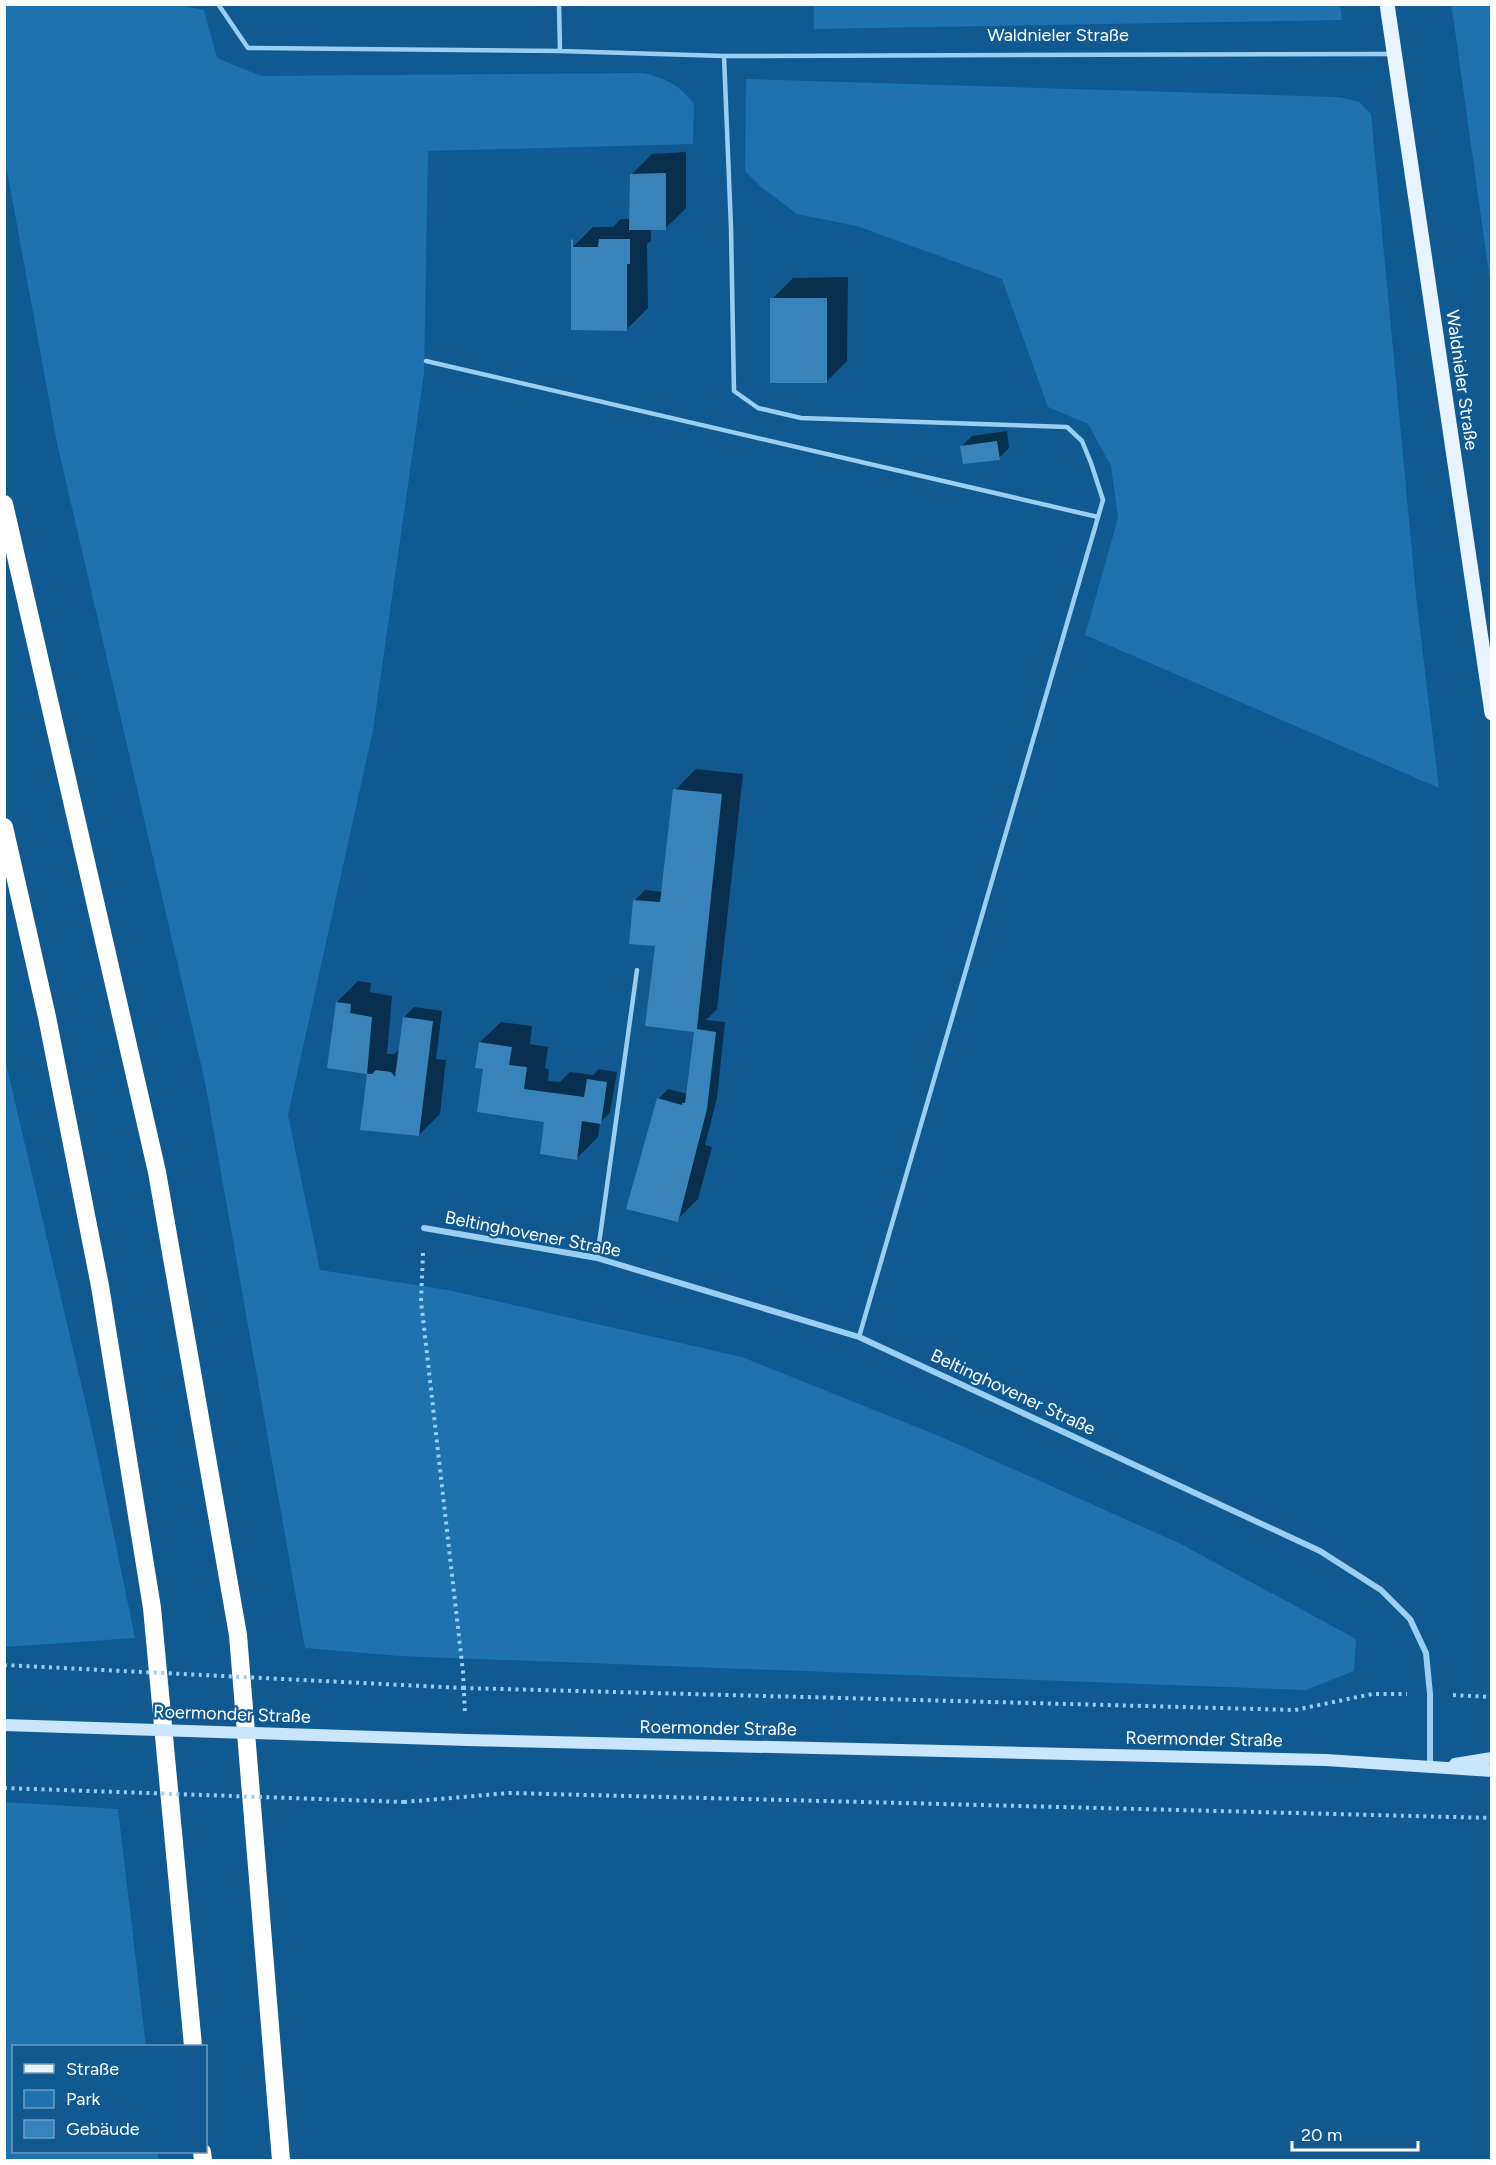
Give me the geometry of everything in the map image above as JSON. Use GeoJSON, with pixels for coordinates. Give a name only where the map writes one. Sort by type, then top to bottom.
{"type":"FeatureCollection","features":[{"type":"Feature","properties":{"kind":"highway"},"geometry":{"type":"LineString","coordinates":[[4,504],[157,1172],[238,1635],[281,2160]]}},
{"type":"Feature","properties":{"kind":"highway"},"geometry":{"type":"LineString","coordinates":[[4,826],[46,1017],[100,1286],[152,1608],[193,2045]]}},
{"type":"Feature","properties":{"kind":"main road","name":"Waldnieler Straße"},"geometry":{"type":"LineString","coordinates":[[1387,4],[1491,713]]}},
{"type":"Feature","properties":{"kind":"main road","name":"Roermonder Straße"},"geometry":{"type":"LineString","coordinates":[[4,1725],[466,1740],[1314,1759],[1491,1771]]}},
{"type":"Feature","properties":{"kind":"main road","name":"Roermonder Straße"},"geometry":{"type":"LineString","coordinates":[[1430,1768],[1491,1758]]}},
{"type":"Feature","properties":{"kind":"street","name":"Beltinghovener Straße"},"geometry":{"type":"LineString","coordinates":[[424,1228],[597,1258],[859,1337],[1320,1551],[1381,1590],[1410,1619],[1426,1653],[1430,1694],[1430,1768]]}},
{"type":"Feature","properties":{"kind":"lane","name":"Waldnieler Straße"},"geometry":{"type":"LineString","coordinates":[[218,4],[248,48],[560,51],[724,56],[1393,54]]}},
{"type":"Feature","properties":{"kind":"lane"},"geometry":{"type":"LineString","coordinates":[[559,4],[560,51]]}},
{"type":"Feature","properties":{"kind":"lane"},"geometry":{"type":"LineString","coordinates":[[724,56],[731,228],[734,391],[758,408],[801,418],[1067,427],[1082,441],[1103,500],[859,1337]]}},
{"type":"Feature","properties":{"kind":"lane"},"geometry":{"type":"LineString","coordinates":[[426,361],[1098,517]]}},
{"type":"Feature","properties":{"kind":"lane"},"geometry":{"type":"LineString","coordinates":[[597,1258],[637,970]]}},
{"type":"Feature","properties":{"kind":"path"},"geometry":{"type":"LineString","coordinates":[[424,1228],[421,1301],[463,1672],[466,1740]]}},
{"type":"Feature","properties":{"kind":"path"},"geometry":{"type":"LineString","coordinates":[[4,1665],[464,1688],[1295,1710],[1372,1694],[1491,1697]]}},
{"type":"Feature","properties":{"kind":"path"},"geometry":{"type":"LineString","coordinates":[[4,1788],[404,1802],[509,1793],[1491,1818]]}},
{"type":"Feature","properties":{"kind":"green space"},"geometry":{"type":"Polygon","coordinates":[[[175,4],[204,10],[217,58],[261,76],[644,73],[672,84],[694,104],[693,144],[428,151],[424,373],[373,730],[288,1115],[320,1270],[448,1290],[742,1357],[939,1436],[1181,1544],[1356,1639],[1354,1671],[1306,1690],[399,1656],[305,1648],[205,1082],[57,443],[5,160],[4,5],[175,4]]]}},
{"type":"Feature","properties":{"kind":"green space"},"geometry":{"type":"Polygon","coordinates":[[[814,5],[1340,5],[1342,20],[814,29],[814,5]]]}},
{"type":"Feature","properties":{"kind":"green space"},"geometry":{"type":"Polygon","coordinates":[[[1451,5],[1491,5],[1491,288],[1452,9],[1451,5]]]}},
{"type":"Feature","properties":{"kind":"green space"},"geometry":{"type":"Polygon","coordinates":[[[746,79],[1339,97],[1359,102],[1371,114],[1417,605],[1439,788],[1085,635],[1118,518],[1111,466],[1088,424],[1048,407],[1002,279],[857,226],[797,214],[760,186],[745,171],[746,79]]]}},
{"type":"Feature","properties":{"kind":"green space"},"geometry":{"type":"Polygon","coordinates":[[[4,1055],[95,1443],[135,1638],[5,1647],[4,1055]]]}},
{"type":"Feature","properties":{"kind":"green space"},"geometry":{"type":"Polygon","coordinates":[[[4,1802],[118,1809],[146,2045],[12,2045],[12,2153],[158,2153],[159,2160],[5,2160],[4,1802]]]}},
{"type":"Feature","properties":{"kind":"building"},"geometry":{"type":"Polygon","coordinates":[[[666,173],[666,230],[629,230],[630,174],[666,173]]]}},
{"type":"Feature","properties":{"kind":"building"},"geometry":{"type":"Polygon","coordinates":[[[573,239],[573,247],[598,247],[599,239],[630,239],[630,264],[627,264],[627,331],[571,330],[571,240],[573,239]]]}},
{"type":"Feature","properties":{"kind":"building"},"geometry":{"type":"Polygon","coordinates":[[[770,298],[827,298],[827,383],[770,383],[770,298]]]}},
{"type":"Feature","properties":{"kind":"building"},"geometry":{"type":"Polygon","coordinates":[[[997,441],[1000,460],[963,464],[960,446],[997,441]]]}},
{"type":"Feature","properties":{"kind":"building"},"geometry":{"type":"Polygon","coordinates":[[[673,789],[722,794],[697,1029],[716,1032],[707,1109],[678,1222],[626,1209],[657,1098],[682,1105],[685,1103],[694,1032],[645,1026],[655,946],[629,944],[633,900],[660,902],[673,789]]]}},
{"type":"Feature","properties":{"kind":"building"},"geometry":{"type":"Polygon","coordinates":[[[336,1002],[351,1004],[350,1013],[372,1017],[367,1074],[327,1068],[336,1002]]]}},
{"type":"Feature","properties":{"kind":"building"},"geometry":{"type":"Polygon","coordinates":[[[403,1017],[433,1021],[419,1136],[360,1130],[367,1074],[372,1074],[376,1070],[391,1072],[395,1077],[403,1017]]]}},
{"type":"Feature","properties":{"kind":"building"},"geometry":{"type":"Polygon","coordinates":[[[479,1042],[512,1047],[509,1065],[527,1067],[524,1089],[584,1097],[587,1079],[607,1082],[601,1124],[582,1121],[577,1160],[540,1154],[544,1122],[477,1112],[483,1069],[475,1068],[479,1042]]]}}]}
